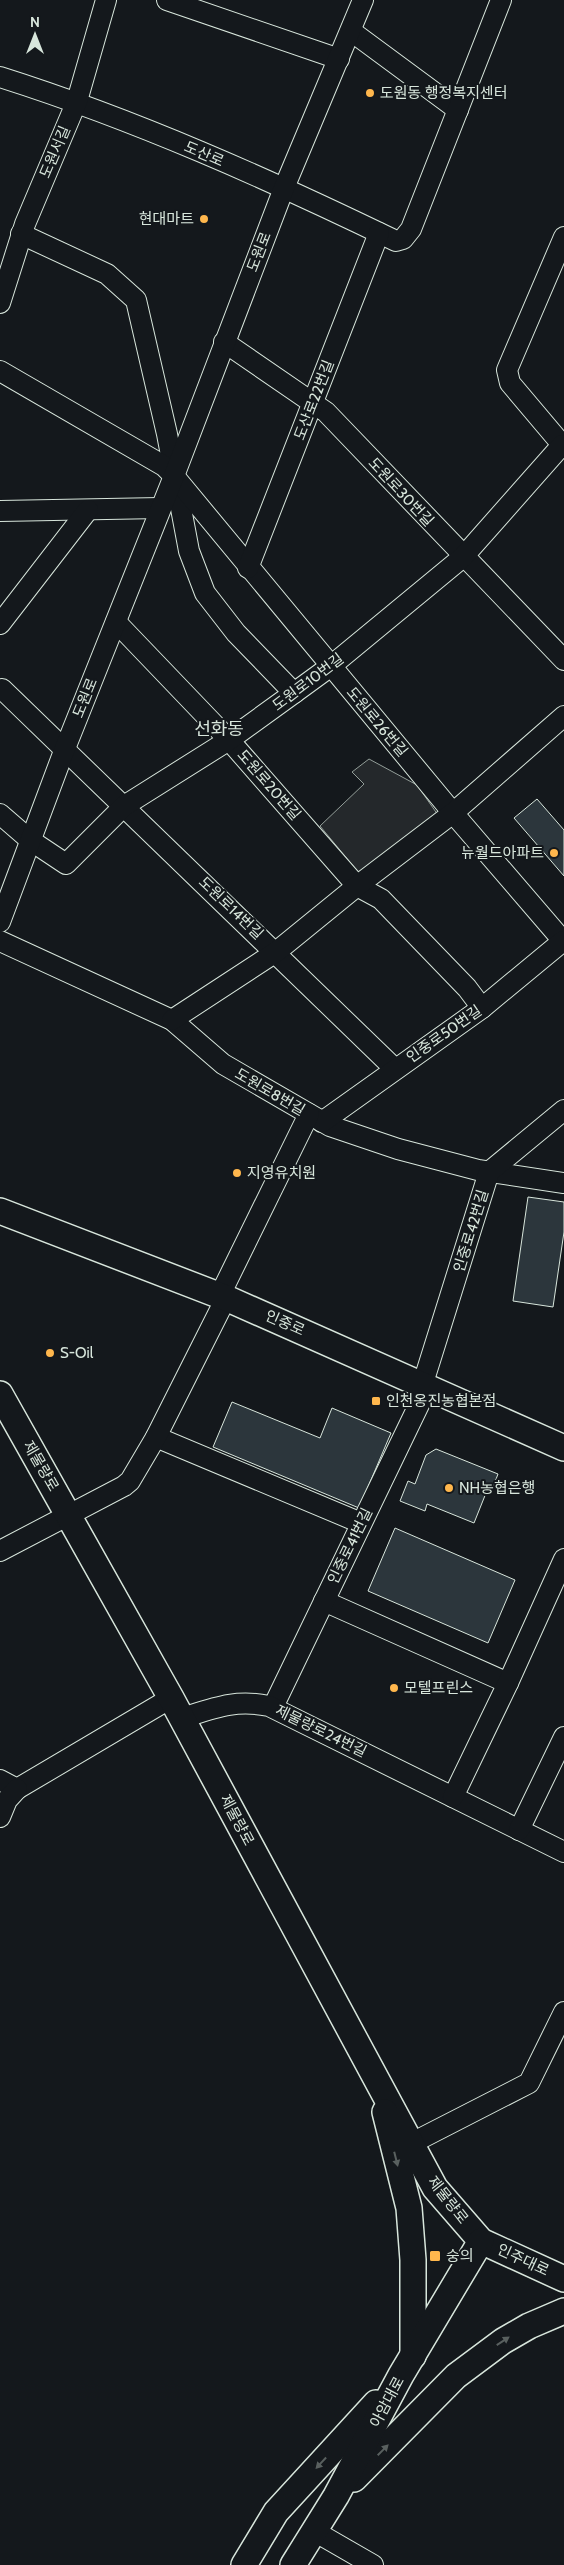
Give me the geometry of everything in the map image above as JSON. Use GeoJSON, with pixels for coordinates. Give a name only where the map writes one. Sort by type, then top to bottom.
{"type":"FeatureCollection","features":[{"type":"Feature","properties":{"kind":"main road"},"geometry":{"type":"LineString","coordinates":[[0,1194],[27,1220],[0,1229]]}},
{"type":"Feature","properties":{"kind":"main road","name":"인중로"},"geometry":{"type":"LineString","coordinates":[[0,1211],[223,1296],[564,1448]]}},
{"type":"Feature","properties":{"kind":"main road","name":"제물량로"},"geometry":{"type":"LineString","coordinates":[[0,1394],[70,1515],[176,1708],[436,2188],[482,2241]]}},
{"type":"Feature","properties":{"kind":"main road"},"geometry":{"type":"LineString","coordinates":[[244,2565],[276,2512],[407,2366],[413,2260],[409,2208],[376,2078]]}},
{"type":"Feature","properties":{"kind":"main road","name":"아암대로"},"geometry":{"type":"LineString","coordinates":[[294,2565],[336,2496],[407,2366],[482,2241]]}},
{"type":"Feature","properties":{"kind":"main road","name":"인주대로"},"geometry":{"type":"LineString","coordinates":[[482,2241],[564,2279]]}},
{"type":"Feature","properties":{"kind":"main road"},"geometry":{"type":"LineString","coordinates":[[336,2496],[456,2376],[502,2341],[529,2326],[564,2311]]}},
{"type":"Feature","properties":{"kind":"street","name":"도원서길"},"geometry":{"type":"LineString","coordinates":[[0,303],[21,234],[77,101],[106,0]]}},
{"type":"Feature","properties":{"kind":"street"},"geometry":{"type":"LineString","coordinates":[[167,0],[339,59]]}},
{"type":"Feature","properties":{"kind":"street","name":"도원로"},"geometry":{"type":"LineString","coordinates":[[0,922],[64,751],[174,476],[284,188],[363,0]]}},
{"type":"Feature","properties":{"kind":"street"},"geometry":{"type":"LineString","coordinates":[[351,31],[458,110],[502,0]]}},
{"type":"Feature","properties":{"kind":"street","name":"도산로"},"geometry":{"type":"LineString","coordinates":[[0,77],[77,101],[284,188],[396,241],[403,239],[411,230],[458,110]]}},
{"type":"Feature","properties":{"kind":"street","name":"도산로22번길"},"geometry":{"type":"LineString","coordinates":[[248,568],[379,233]]}},
{"type":"Feature","properties":{"kind":"street"},"geometry":{"type":"LineString","coordinates":[[21,234],[107,274],[136,300],[167,434],[189,551],[205,593],[236,633],[294,693]]}},
{"type":"Feature","properties":{"kind":"street"},"geometry":{"type":"LineString","coordinates":[[563,446],[510,383],[507,370],[564,237]]}},
{"type":"Feature","properties":{"kind":"street","name":"도원로30번길"},"geometry":{"type":"LineString","coordinates":[[224,342],[326,412],[463,557],[564,660]]}},
{"type":"Feature","properties":{"kind":"street","name":"도원로26번길"},"geometry":{"type":"LineString","coordinates":[[0,371],[164,466],[174,476],[248,568],[453,813],[564,941]]}},
{"type":"Feature","properties":{"kind":"street","name":"도원로10번길"},"geometry":{"type":"LineString","coordinates":[[30,840],[66,864],[124,806],[229,740],[331,666],[463,557],[563,446]]}},
{"type":"Feature","properties":{"kind":"street"},"geometry":{"type":"LineString","coordinates":[[0,511],[160,508]]}},
{"type":"Feature","properties":{"kind":"street"},"geometry":{"type":"LineString","coordinates":[[0,624],[88,510]]}},
{"type":"Feature","properties":{"kind":"street","name":"도원로20번길"},"geometry":{"type":"LineString","coordinates":[[116,622],[229,740],[356,886]]}},
{"type":"Feature","properties":{"kind":"street","name":"도원로14번길"},"geometry":{"type":"LineString","coordinates":[[2,689],[395,1069]]}},
{"type":"Feature","properties":{"kind":"street"},"geometry":{"type":"LineString","coordinates":[[172,1020],[276,952],[356,886],[453,813],[564,716]]}},
{"type":"Feature","properties":{"kind":"street"},"geometry":{"type":"LineString","coordinates":[[0,814],[30,840]]}},
{"type":"Feature","properties":{"kind":"street"},"geometry":{"type":"LineString","coordinates":[[356,886],[381,899],[467,988],[482,1008]]}},
{"type":"Feature","properties":{"kind":"street","name":"도원로8번길"},"geometry":{"type":"LineString","coordinates":[[0,941],[172,1020],[223,1064],[316,1118],[398,1149],[489,1172],[564,1183]]}},
{"type":"Feature","properties":{"kind":"street","name":"인중로50번길"},"geometry":{"type":"LineString","coordinates":[[0,1551],[124,1486],[130,1481],[156,1437],[223,1296],[316,1118],[395,1069],[482,1008],[564,941]]}},
{"type":"Feature","properties":{"kind":"street","name":"인중로42번길"},"geometry":{"type":"LineString","coordinates":[[425,1385],[489,1172],[564,1110]]}},
{"type":"Feature","properties":{"kind":"street","name":"인중로41번길"},"geometry":{"type":"LineString","coordinates":[[273,1707],[425,1385]]}},
{"type":"Feature","properties":{"kind":"street"},"geometry":{"type":"LineString","coordinates":[[156,1437],[361,1523]]}},
{"type":"Feature","properties":{"kind":"street"},"geometry":{"type":"LineString","coordinates":[[454,1797],[564,1559]]}},
{"type":"Feature","properties":{"kind":"street"},"geometry":{"type":"LineString","coordinates":[[324,1601],[508,1683]]}},
{"type":"Feature","properties":{"kind":"street","name":"제물량로24번길"},"geometry":{"type":"LineString","coordinates":[[9,1784],[176,1708],[250,1702],[273,1707],[564,1852]]}},
{"type":"Feature","properties":{"kind":"street"},"geometry":{"type":"LineString","coordinates":[[519,1830],[564,1736]]}},
{"type":"Feature","properties":{"kind":"street"},"geometry":{"type":"LineString","coordinates":[[0,1817],[7,1800],[9,1784]]}},
{"type":"Feature","properties":{"kind":"street"},"geometry":{"type":"LineString","coordinates":[[412,2142],[529,2083],[564,2012]]}},
{"type":"Feature","properties":{"kind":"street"},"geometry":{"type":"LineString","coordinates":[[314,2531],[373,2565]]}},
{"type":"Feature","properties":{"kind":"shaded area"},"geometry":{"type":"Polygon","coordinates":[[[369,759],[417,785],[438,815],[359,873],[320,826],[364,784],[352,772],[369,759]]]}},
{"type":"Feature","properties":{"kind":"building","name":"뉴월드아파트"},"geometry":{"type":"Polygon","coordinates":[[[537,799],[564,830],[564,876],[514,818],[537,799]]]}},
{"type":"Feature","properties":{"kind":"building"},"geometry":{"type":"Polygon","coordinates":[[[528,1197],[564,1202],[564,1232],[553,1307],[513,1301],[528,1197]]]}},
{"type":"Feature","properties":{"kind":"building"},"geometry":{"type":"Polygon","coordinates":[[[232,1402],[320,1438],[332,1408],[391,1433],[359,1508],[213,1447],[232,1402]]]}},
{"type":"Feature","properties":{"kind":"building","name":"NH농협은행"},"geometry":{"type":"Polygon","coordinates":[[[436,1449],[498,1474],[490,1495],[486,1493],[474,1523],[427,1504],[425,1511],[400,1501],[408,1481],[415,1484],[426,1455],[436,1449]]]}},
{"type":"Feature","properties":{"kind":"building"},"geometry":{"type":"Polygon","coordinates":[[[395,1528],[515,1580],[488,1643],[368,1591],[395,1528]]]}},
{"type":"Feature","properties":{"kind":"place","name":"도원동 행정복지센터"},"geometry":{"type":"Point","coordinates":[370,93]}},
{"type":"Feature","properties":{"kind":"place","name":"현대마트"},"geometry":{"type":"Point","coordinates":[204,219]}},
{"type":"Feature","properties":{"kind":"place","name":"뉴월드아파트"},"geometry":{"type":"Point","coordinates":[554,853]}},
{"type":"Feature","properties":{"kind":"place","name":"지영유치원"},"geometry":{"type":"Point","coordinates":[237,1173]}},
{"type":"Feature","properties":{"kind":"place","name":"S-Oil"},"geometry":{"type":"Point","coordinates":[50,1353]}},
{"type":"Feature","properties":{"kind":"place","name":"인천옹진농협본점"},"geometry":{"type":"Point","coordinates":[376,1401]}},
{"type":"Feature","properties":{"kind":"place","name":"NH농협은행"},"geometry":{"type":"Point","coordinates":[449,1488]}},
{"type":"Feature","properties":{"kind":"place","name":"모텔프린스"},"geometry":{"type":"Point","coordinates":[394,1688]}},
{"type":"Feature","properties":{"kind":"place","name":"숭의"},"geometry":{"type":"Point","coordinates":[435,2256]}},
{"type":"Feature","properties":{"kind":"district","name":"선화동"},"geometry":{"type":"Point","coordinates":[219,729]}}]}
